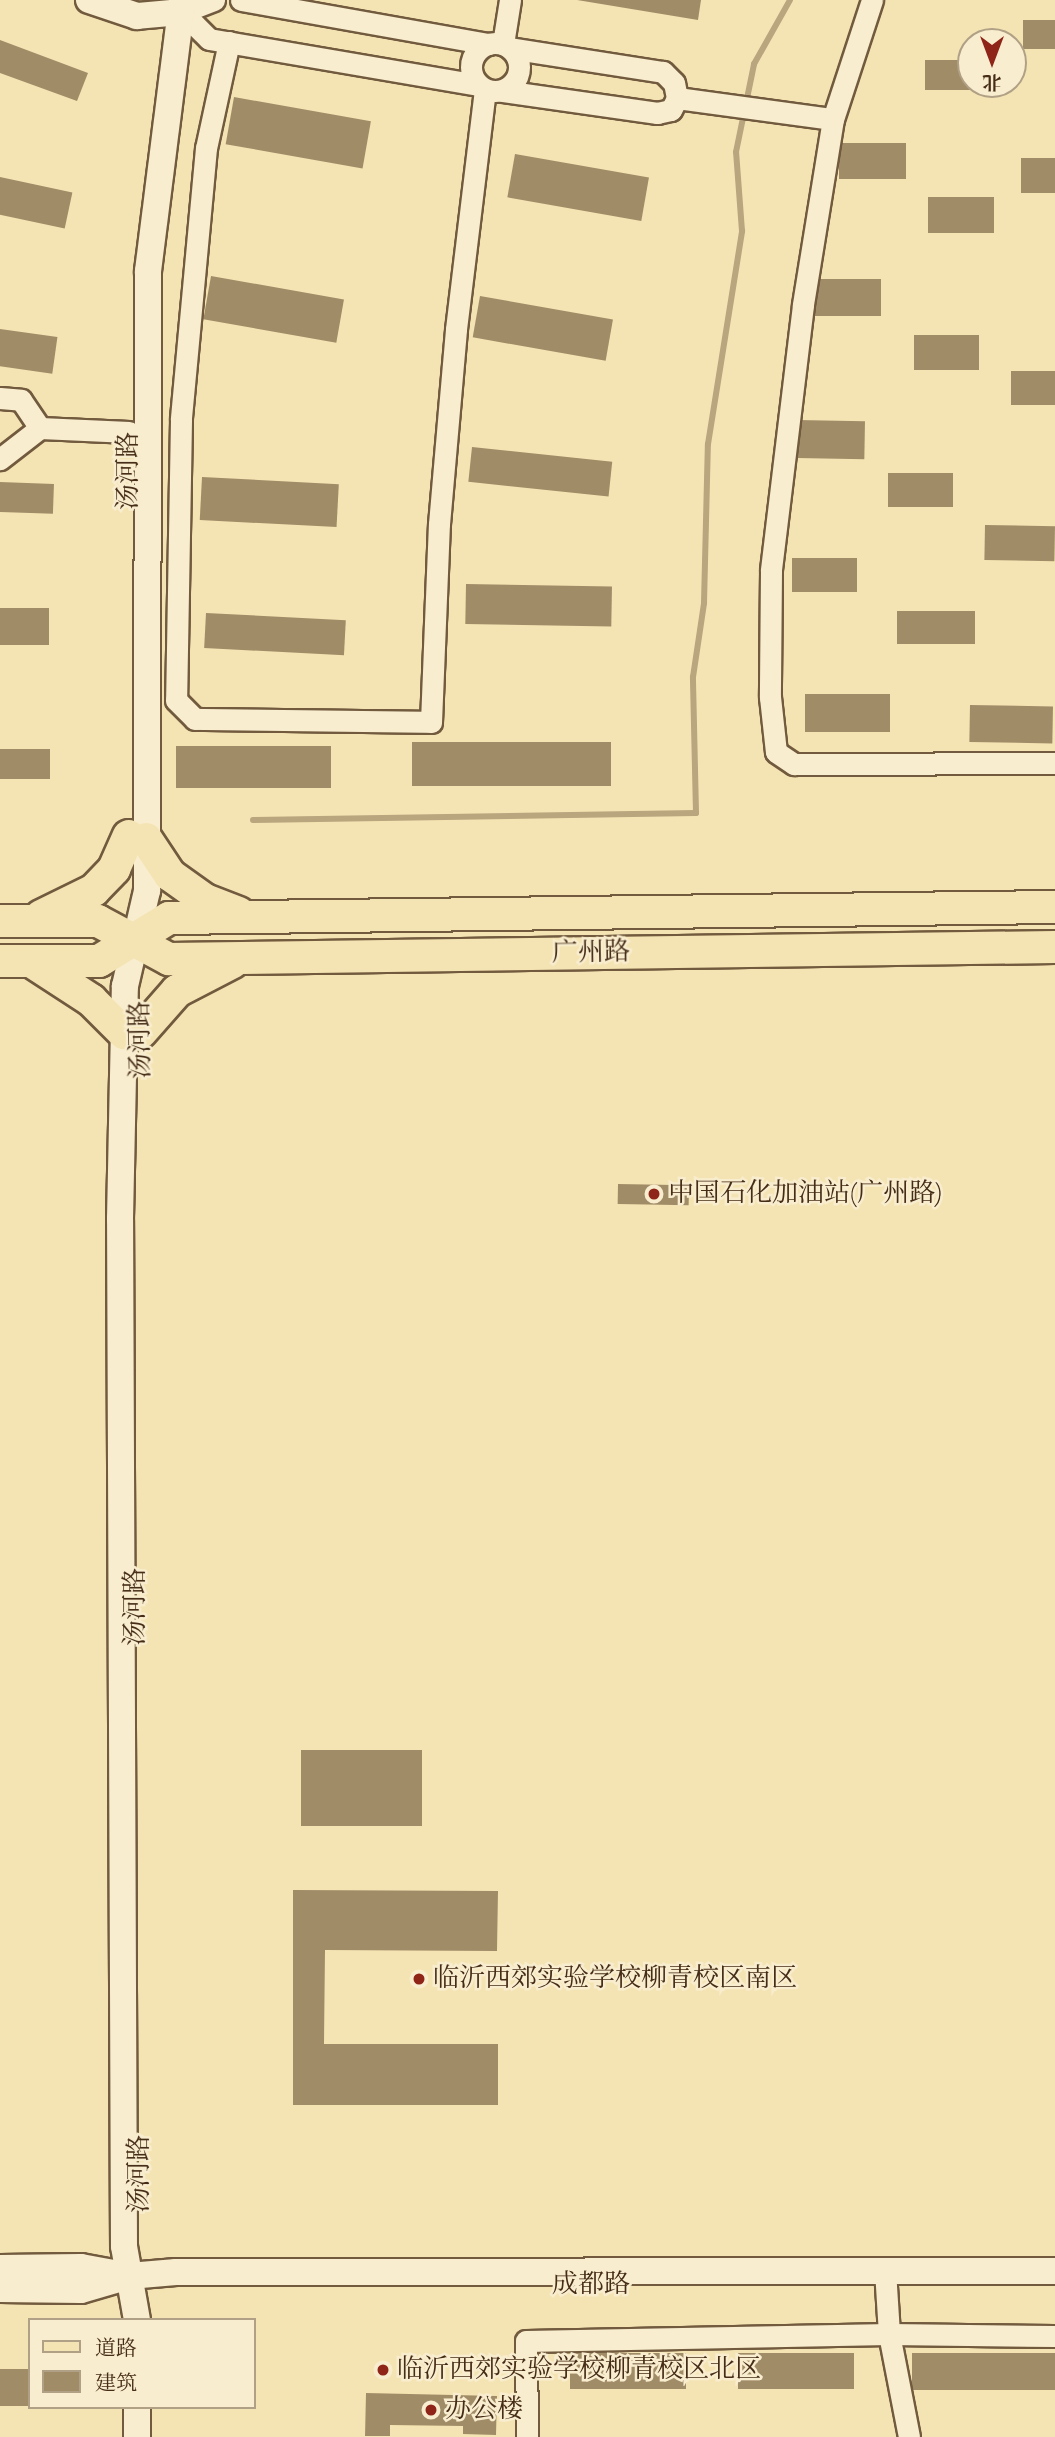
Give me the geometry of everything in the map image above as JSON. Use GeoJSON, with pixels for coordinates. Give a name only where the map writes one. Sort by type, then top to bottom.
{"type":"FeatureCollection","features":[{"type":"Feature","properties":{"kind":"main road"},"geometry":{"type":"LineString","coordinates":[[15,921],[94,890],[137,838],[170,875],[205,900],[250,917]]}},
{"type":"Feature","properties":{"kind":"main road","name":"广州路"},"geometry":{"type":"LineString","coordinates":[[15,961],[99,961],[133,936],[169,918],[1055,907]]}},
{"type":"Feature","properties":{"kind":"main road","name":"广州路"},"geometry":{"type":"LineString","coordinates":[[15,921],[98,921],[133,936],[169,959],[1055,947]]}},
{"type":"Feature","properties":{"kind":"main road"},"geometry":{"type":"LineString","coordinates":[[15,961],[91,1000],[133,1033],[177,991],[200,975],[243,958]]}},
{"type":"Feature","properties":{"kind":"street"},"geometry":{"type":"LineString","coordinates":[[89,0],[137,16],[214,0]]}},
{"type":"Feature","properties":{"kind":"street"},"geometry":{"type":"LineString","coordinates":[[150,0],[182,6],[209,39],[489,89],[657,113],[671,110],[677,98],[674,83],[663,72],[240,0]]}},
{"type":"Feature","properties":{"kind":"street"},"geometry":{"type":"LineString","coordinates":[[229,42],[206,148],[181,421],[176,700],[195,719],[431,722],[442,497],[489,89],[471,61],[500,45],[510,0]]}},
{"type":"Feature","properties":{"kind":"street"},"geometry":{"type":"LineString","coordinates":[[872,0],[833,120],[803,305],[771,571],[770,696],[776,752],[794,764],[1055,763]]}},
{"type":"Feature","properties":{"kind":"street","name":"汤河路"},"geometry":{"type":"LineString","coordinates":[[137,2318],[124,2246],[118,1581],[133,1033],[133,936],[147,891],[137,838],[129,432],[130,270],[145,142],[160,57],[182,6]]}},
{"type":"Feature","properties":{"kind":"street","name":"汤河路"},"geometry":{"type":"LineString","coordinates":[[137,838],[148,271],[182,6]]}},
{"type":"Feature","properties":{"kind":"street"},"geometry":{"type":"LineString","coordinates":[[489,89],[518,77],[517,58],[500,45]]}},
{"type":"Feature","properties":{"kind":"street"},"geometry":{"type":"LineString","coordinates":[[677,98],[833,120]]}},
{"type":"Feature","properties":{"kind":"street"},"geometry":{"type":"LineString","coordinates":[[0,398],[21,400],[40,428]]}},
{"type":"Feature","properties":{"kind":"street"},"geometry":{"type":"LineString","coordinates":[[0,459],[40,428],[129,432]]}},
{"type":"Feature","properties":{"kind":"street","name":"成都路"},"geometry":{"type":"LineString","coordinates":[[0,2268],[81,2267],[129,2276],[362,2270],[885,2277],[1055,2285]]}},
{"type":"Feature","properties":{"kind":"street","name":"成都路"},"geometry":{"type":"LineString","coordinates":[[885,2277],[1055,2271]]}},
{"type":"Feature","properties":{"kind":"street","name":"汤河路"},"geometry":{"type":"LineString","coordinates":[[120,2318],[129,2276]]}},
{"type":"Feature","properties":{"kind":"street","name":"成都路"},"geometry":{"type":"LineString","coordinates":[[0,2290],[81,2290],[129,2276]]}},
{"type":"Feature","properties":{"kind":"street"},"geometry":{"type":"LineString","coordinates":[[885,2277],[889,2334],[909,2437]]}},
{"type":"Feature","properties":{"kind":"street"},"geometry":{"type":"LineString","coordinates":[[527,2437],[526,2341],[889,2334],[1055,2336]]}},
{"type":"Feature","properties":{"kind":"street"},"geometry":{"type":"LineString","coordinates":[[120,2409],[120,2437]]}},
{"type":"Feature","properties":{"kind":"street"},"geometry":{"type":"LineString","coordinates":[[137,2409],[137,2437]]}},
{"type":"Feature","properties":{"kind":"building"},"geometry":{"type":"Polygon","coordinates":[[[577,0],[701,0],[698,20],[577,0]]]}},
{"type":"Feature","properties":{"kind":"building"},"geometry":{"type":"Polygon","coordinates":[[[1023,20],[1055,20],[1055,49],[1027,49],[1027,28],[1023,28],[1023,20]]]}},
{"type":"Feature","properties":{"kind":"building"},"geometry":{"type":"Polygon","coordinates":[[[0,40],[88,73],[77,101],[0,73],[0,40]]]}},
{"type":"Feature","properties":{"kind":"building"},"geometry":{"type":"Polygon","coordinates":[[[925,60],[957,60],[957,90],[925,90],[925,60]]]}},
{"type":"Feature","properties":{"kind":"building"},"geometry":{"type":"Polygon","coordinates":[[[234,97],[371,121],[363,168],[226,144],[234,97]]]}},
{"type":"Feature","properties":{"kind":"building"},"geometry":{"type":"Polygon","coordinates":[[[839,143],[906,143],[906,179],[839,179],[839,143]]]}},
{"type":"Feature","properties":{"kind":"building"},"geometry":{"type":"Polygon","coordinates":[[[515,154],[649,178],[641,221],[507,197],[515,154]]]}},
{"type":"Feature","properties":{"kind":"building"},"geometry":{"type":"Polygon","coordinates":[[[1021,158],[1055,158],[1055,193],[1021,193],[1021,158]]]}},
{"type":"Feature","properties":{"kind":"building"},"geometry":{"type":"Polygon","coordinates":[[[0,177],[72,192],[65,229],[0,215],[0,177]]]}},
{"type":"Feature","properties":{"kind":"building"},"geometry":{"type":"Polygon","coordinates":[[[928,197],[994,197],[994,233],[928,233],[928,197]]]}},
{"type":"Feature","properties":{"kind":"building"},"geometry":{"type":"Polygon","coordinates":[[[211,276],[344,299],[336,343],[203,319],[211,276]]]}},
{"type":"Feature","properties":{"kind":"building"},"geometry":{"type":"Polygon","coordinates":[[[814,279],[881,279],[881,316],[814,316],[814,279]]]}},
{"type":"Feature","properties":{"kind":"building"},"geometry":{"type":"Polygon","coordinates":[[[480,296],[613,319],[606,361],[473,337],[480,296]]]}},
{"type":"Feature","properties":{"kind":"building"},"geometry":{"type":"Polygon","coordinates":[[[0,329],[57,337],[52,374],[0,366],[0,329]]]}},
{"type":"Feature","properties":{"kind":"building"},"geometry":{"type":"Polygon","coordinates":[[[914,335],[979,335],[979,370],[914,370],[914,335]]]}},
{"type":"Feature","properties":{"kind":"building"},"geometry":{"type":"Polygon","coordinates":[[[1011,371],[1055,371],[1055,405],[1011,405],[1011,371]]]}},
{"type":"Feature","properties":{"kind":"building"},"geometry":{"type":"Polygon","coordinates":[[[797,420],[865,421],[864,459],[796,458],[797,420]]]}},
{"type":"Feature","properties":{"kind":"building"},"geometry":{"type":"Polygon","coordinates":[[[472,447],[612,462],[609,497],[468,482],[472,447]]]}},
{"type":"Feature","properties":{"kind":"building"},"geometry":{"type":"Polygon","coordinates":[[[888,473],[953,473],[953,507],[888,507],[888,473]]]}},
{"type":"Feature","properties":{"kind":"building"},"geometry":{"type":"Polygon","coordinates":[[[202,477],[339,484],[337,527],[200,520],[202,477]]]}},
{"type":"Feature","properties":{"kind":"building"},"geometry":{"type":"Polygon","coordinates":[[[0,482],[54,484],[53,514],[0,512],[0,482]]]}},
{"type":"Feature","properties":{"kind":"building"},"geometry":{"type":"Polygon","coordinates":[[[985,525],[1055,526],[1054,561],[984,560],[985,525]]]}},
{"type":"Feature","properties":{"kind":"building"},"geometry":{"type":"Polygon","coordinates":[[[792,558],[857,558],[857,592],[792,592],[792,558]]]}},
{"type":"Feature","properties":{"kind":"building"},"geometry":{"type":"Polygon","coordinates":[[[466,584],[612,587],[611,627],[465,624],[466,584]]]}},
{"type":"Feature","properties":{"kind":"building"},"geometry":{"type":"Polygon","coordinates":[[[0,608],[49,608],[49,645],[0,645],[0,608]]]}},
{"type":"Feature","properties":{"kind":"building"},"geometry":{"type":"Polygon","coordinates":[[[897,611],[975,611],[975,644],[897,644],[897,611]]]}},
{"type":"Feature","properties":{"kind":"building"},"geometry":{"type":"Polygon","coordinates":[[[206,613],[346,620],[344,655],[204,648],[206,613]]]}},
{"type":"Feature","properties":{"kind":"building"},"geometry":{"type":"Polygon","coordinates":[[[805,694],[890,694],[890,732],[805,732],[805,694]]]}},
{"type":"Feature","properties":{"kind":"building"},"geometry":{"type":"Polygon","coordinates":[[[970,705],[1053,706],[1052,743],[969,742],[970,705]]]}},
{"type":"Feature","properties":{"kind":"building"},"geometry":{"type":"Polygon","coordinates":[[[412,742],[611,742],[611,786],[412,786],[412,742]]]}},
{"type":"Feature","properties":{"kind":"building"},"geometry":{"type":"Polygon","coordinates":[[[176,746],[331,746],[331,788],[176,788],[176,746]]]}},
{"type":"Feature","properties":{"kind":"building"},"geometry":{"type":"Polygon","coordinates":[[[0,749],[50,749],[50,779],[0,779],[0,749]]]}},
{"type":"Feature","properties":{"kind":"building","name":"中国石化加油站(广州路)"},"geometry":{"type":"Polygon","coordinates":[[[618,1184],[689,1185],[689,1205],[618,1204],[618,1184]]]}},
{"type":"Feature","properties":{"kind":"building"},"geometry":{"type":"Polygon","coordinates":[[[301,1750],[422,1750],[422,1826],[301,1826],[301,1750]]]}},
{"type":"Feature","properties":{"kind":"building"},"geometry":{"type":"Polygon","coordinates":[[[293,1890],[498,1891],[497,1951],[325,1950],[324,2044],[498,2044],[498,2105],[293,2105],[293,1890]]]}},
{"type":"Feature","properties":{"kind":"building"},"geometry":{"type":"Polygon","coordinates":[[[570,2353],[686,2353],[686,2389],[570,2389],[570,2353]]]}},
{"type":"Feature","properties":{"kind":"building"},"geometry":{"type":"Polygon","coordinates":[[[738,2353],[854,2353],[854,2389],[738,2389],[738,2353]]]}},
{"type":"Feature","properties":{"kind":"building"},"geometry":{"type":"Polygon","coordinates":[[[912,2353],[1055,2353],[1055,2390],[912,2390],[912,2353]]]}},
{"type":"Feature","properties":{"kind":"building"},"geometry":{"type":"Polygon","coordinates":[[[0,2369],[28,2369],[28,2406],[0,2406],[0,2369]]]}},
{"type":"Feature","properties":{"kind":"building","name":"办公楼"},"geometry":{"type":"Polygon","coordinates":[[[366,2393],[497,2396],[496,2435],[463,2434],[463,2426],[390,2425],[390,2436],[365,2436],[366,2393]]]}},
{"type":"Feature","properties":{"kind":"waterway"},"geometry":{"type":"LineString","coordinates":[[253,820],[696,813],[693,677],[704,603],[708,444],[742,231],[736,152],[754,64],[790,0]]}},
{"type":"Feature","properties":{"kind":"place","name":"中国石化加油站(广州路)"},"geometry":{"type":"Point","coordinates":[654,1194]}},
{"type":"Feature","properties":{"kind":"place","name":"临沂西郊实验学校柳青校区南区"},"geometry":{"type":"Point","coordinates":[419,1979]}},
{"type":"Feature","properties":{"kind":"place","name":"临沂西郊实验学校柳青校区北区"},"geometry":{"type":"Point","coordinates":[383,2370]}},
{"type":"Feature","properties":{"kind":"place","name":"办公楼"},"geometry":{"type":"Point","coordinates":[431,2410]}}]}
